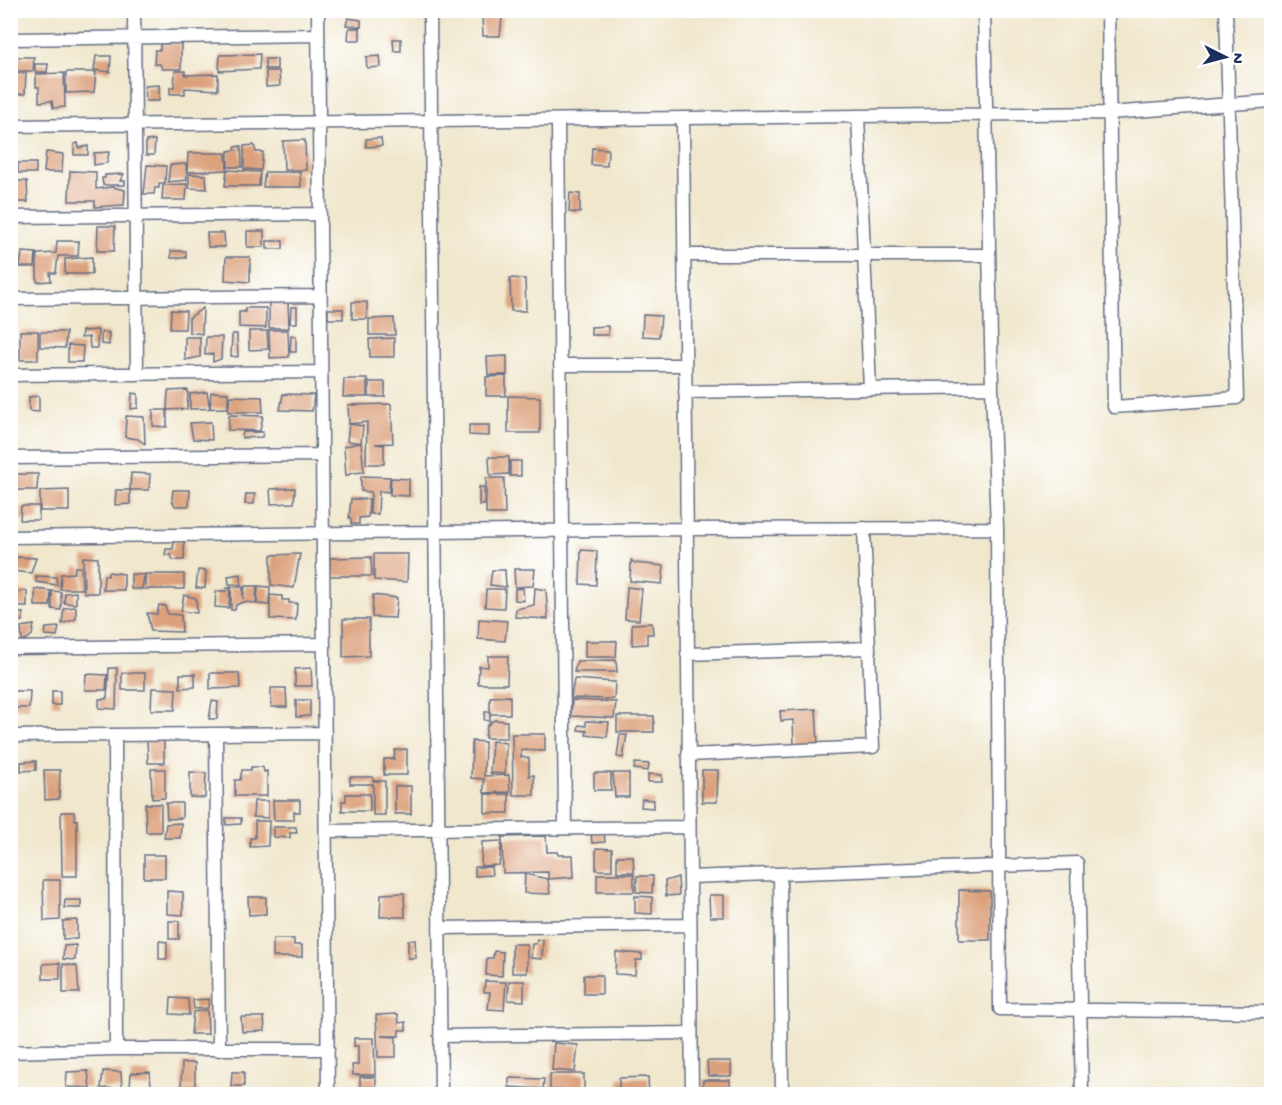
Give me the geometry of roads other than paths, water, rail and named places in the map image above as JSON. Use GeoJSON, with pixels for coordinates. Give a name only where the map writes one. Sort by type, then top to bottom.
{"type":"FeatureCollection","features":[{"type":"Feature","properties":{"kind":"street"},"geometry":{"type":"LineString","coordinates":[[134,10],[137,374]]}},
{"type":"Feature","properties":{"kind":"street"},"geometry":{"type":"LineString","coordinates":[[318,10],[328,1095]]}},
{"type":"Feature","properties":{"kind":"street"},"geometry":{"type":"LineString","coordinates":[[430,10],[441,1095]]}},
{"type":"Feature","properties":{"kind":"street"},"geometry":{"type":"LineString","coordinates":[[984,10],[992,387],[998,528],[1000,1009],[1272,1012]]}},
{"type":"Feature","properties":{"kind":"street"},"geometry":{"type":"LineString","coordinates":[[1108,10],[1114,407],[1237,398],[1226,10]]}},
{"type":"Feature","properties":{"kind":"street"},"geometry":{"type":"LineString","coordinates":[[10,39],[318,35]]}},
{"type":"Feature","properties":{"kind":"street"},"geometry":{"type":"LineString","coordinates":[[10,126],[1109,113],[1272,101]]}},
{"type":"Feature","properties":{"kind":"street"},"geometry":{"type":"LineString","coordinates":[[858,116],[870,389]]}},
{"type":"Feature","properties":{"kind":"street"},"geometry":{"type":"LineString","coordinates":[[683,118],[692,1095]]}},
{"type":"Feature","properties":{"kind":"street"},"geometry":{"type":"LineString","coordinates":[[558,120],[565,828]]}},
{"type":"Feature","properties":{"kind":"street"},"geometry":{"type":"LineString","coordinates":[[10,217],[319,214]]}},
{"type":"Feature","properties":{"kind":"street"},"geometry":{"type":"LineString","coordinates":[[684,255],[989,255]]}},
{"type":"Feature","properties":{"kind":"street"},"geometry":{"type":"LineString","coordinates":[[10,299],[320,296]]}},
{"type":"Feature","properties":{"kind":"street"},"geometry":{"type":"LineString","coordinates":[[560,365],[685,365]]}},
{"type":"Feature","properties":{"kind":"street"},"geometry":{"type":"LineString","coordinates":[[10,375],[321,372]]}},
{"type":"Feature","properties":{"kind":"street"},"geometry":{"type":"LineString","coordinates":[[685,392],[992,387]]}},
{"type":"Feature","properties":{"kind":"street"},"geometry":{"type":"LineString","coordinates":[[10,458],[322,455]]}},
{"type":"Feature","properties":{"kind":"street"},"geometry":{"type":"LineString","coordinates":[[688,755],[873,747],[864,528]]}},
{"type":"Feature","properties":{"kind":"street"},"geometry":{"type":"LineString","coordinates":[[10,537],[562,530],[998,528]]}},
{"type":"Feature","properties":{"kind":"street"},"geometry":{"type":"LineString","coordinates":[[10,648],[324,644]]}},
{"type":"Feature","properties":{"kind":"street"},"geometry":{"type":"LineString","coordinates":[[687,654],[869,648]]}},
{"type":"Feature","properties":{"kind":"street"},"geometry":{"type":"LineString","coordinates":[[10,736],[325,733]]}},
{"type":"Feature","properties":{"kind":"street"},"geometry":{"type":"LineString","coordinates":[[216,734],[219,1050]]}},
{"type":"Feature","properties":{"kind":"street"},"geometry":{"type":"LineString","coordinates":[[115,735],[116,1049]]}},
{"type":"Feature","properties":{"kind":"street"},"geometry":{"type":"LineString","coordinates":[[326,831],[689,827]]}},
{"type":"Feature","properties":{"kind":"street"},"geometry":{"type":"LineString","coordinates":[[690,877],[1077,863],[1082,1095]]}},
{"type":"Feature","properties":{"kind":"street"},"geometry":{"type":"LineString","coordinates":[[780,874],[782,1095]]}},
{"type":"Feature","properties":{"kind":"street"},"geometry":{"type":"LineString","coordinates":[[439,928],[690,925]]}},
{"type":"Feature","properties":{"kind":"street"},"geometry":{"type":"LineString","coordinates":[[440,1036],[691,1033]]}},
{"type":"Feature","properties":{"kind":"street"},"geometry":{"type":"LineString","coordinates":[[10,1052],[116,1049],[328,1049]]}}]}
